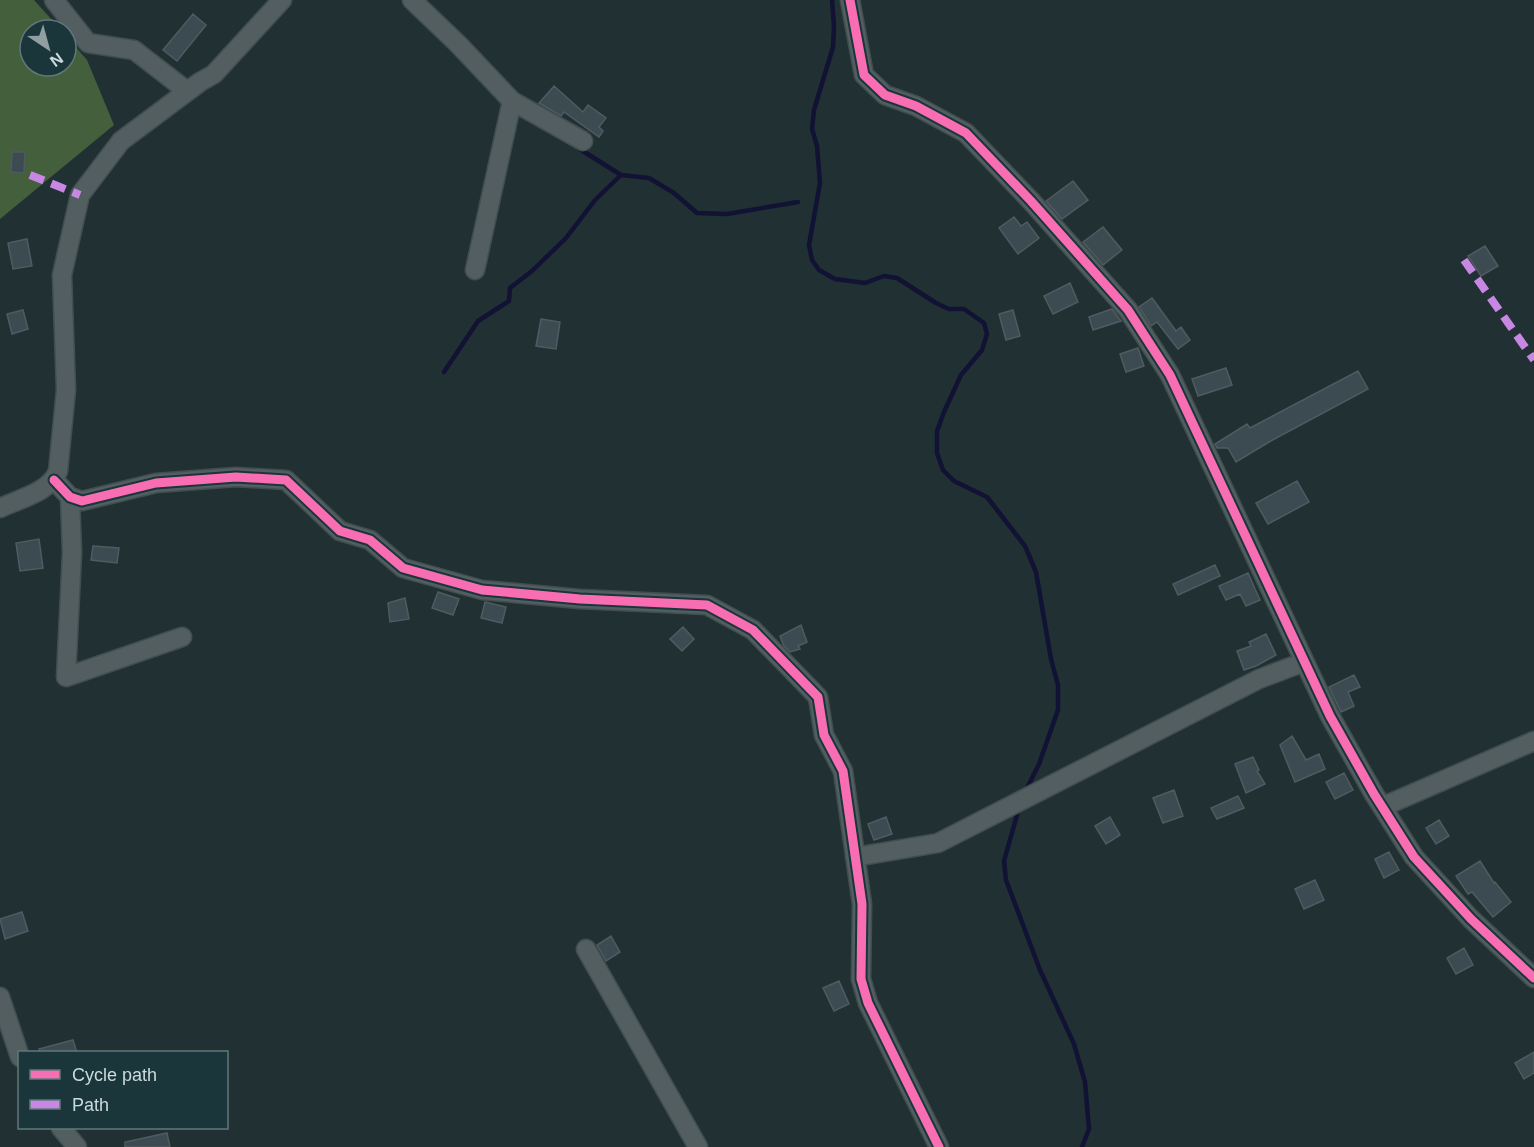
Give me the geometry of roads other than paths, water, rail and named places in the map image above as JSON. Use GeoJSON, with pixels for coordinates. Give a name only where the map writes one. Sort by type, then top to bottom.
{"type":"FeatureCollection","features":[{"type":"Feature","properties":{"kind":"street"},"geometry":{"type":"LineString","coordinates":[[54,0],[88,43],[134,50],[187,91]]}},
{"type":"Feature","properties":{"kind":"street"},"geometry":{"type":"LineString","coordinates":[[0,508],[47,486],[54,480],[58,471],[66,390],[62,275],[80,195],[121,141],[187,91],[214,74],[282,0]]}},
{"type":"Feature","properties":{"kind":"street"},"geometry":{"type":"LineString","coordinates":[[412,0],[512,101],[583,141]]}},
{"type":"Feature","properties":{"kind":"street"},"geometry":{"type":"LineString","coordinates":[[850,0],[864,75],[885,95],[916,106],[966,133],[1128,310],[1170,375],[1330,716],[1382,807],[1414,857],[1471,919],[1534,978]]}},
{"type":"Feature","properties":{"kind":"street"},"geometry":{"type":"LineString","coordinates":[[475,270],[512,101]]}},
{"type":"Feature","properties":{"kind":"street"},"geometry":{"type":"LineString","coordinates":[[54,480],[70,497],[82,501],[156,483],[224,478],[286,480],[340,531],[370,540],[403,568],[482,590],[580,599],[707,605],[753,630],[818,697],[824,735],[843,771],[862,904],[861,979],[868,1003],[939,1147]]}},
{"type":"Feature","properties":{"kind":"street"},"geometry":{"type":"LineString","coordinates":[[70,497],[72,553],[66,677],[182,637]]}},
{"type":"Feature","properties":{"kind":"street"},"geometry":{"type":"LineString","coordinates":[[855,857],[938,843],[1259,679],[1304,662]]}},
{"type":"Feature","properties":{"kind":"street"},"geometry":{"type":"LineString","coordinates":[[1382,807],[1534,741]]}},
{"type":"Feature","properties":{"kind":"street"},"geometry":{"type":"LineString","coordinates":[[586,949],[698,1147]]}},
{"type":"Feature","properties":{"kind":"street"},"geometry":{"type":"LineString","coordinates":[[0,997],[18,1051]]}},
{"type":"Feature","properties":{"kind":"street"},"geometry":{"type":"LineString","coordinates":[[62,1129],[77,1147]]}},
{"type":"Feature","properties":{"kind":"waterway"},"geometry":{"type":"LineString","coordinates":[[832,0],[833,47],[814,110],[812,129],[817,146],[820,183],[809,245],[812,260],[819,270],[835,279],[865,283],[884,276],[897,278],[936,303],[949,309],[964,309],[984,323],[987,334],[982,350],[961,375],[937,431],[937,453],[943,470],[954,481],[987,497],[1025,546],[1036,572],[1051,659],[1058,685],[1058,710],[1039,764],[1025,792]]}},
{"type":"Feature","properties":{"kind":"waterway"},"geometry":{"type":"LineString","coordinates":[[578,148],[621,175]]}},
{"type":"Feature","properties":{"kind":"waterway"},"geometry":{"type":"LineString","coordinates":[[444,372],[478,321],[509,301],[510,288],[532,271],[566,238],[595,200],[621,175],[649,178],[674,193],[697,213],[727,214],[798,202]]}},
{"type":"Feature","properties":{"kind":"waterway"},"geometry":{"type":"LineString","coordinates":[[1019,808],[1004,861],[1006,880],[1040,970],[1074,1044],[1085,1082],[1089,1129],[1082,1147]]}}]}
